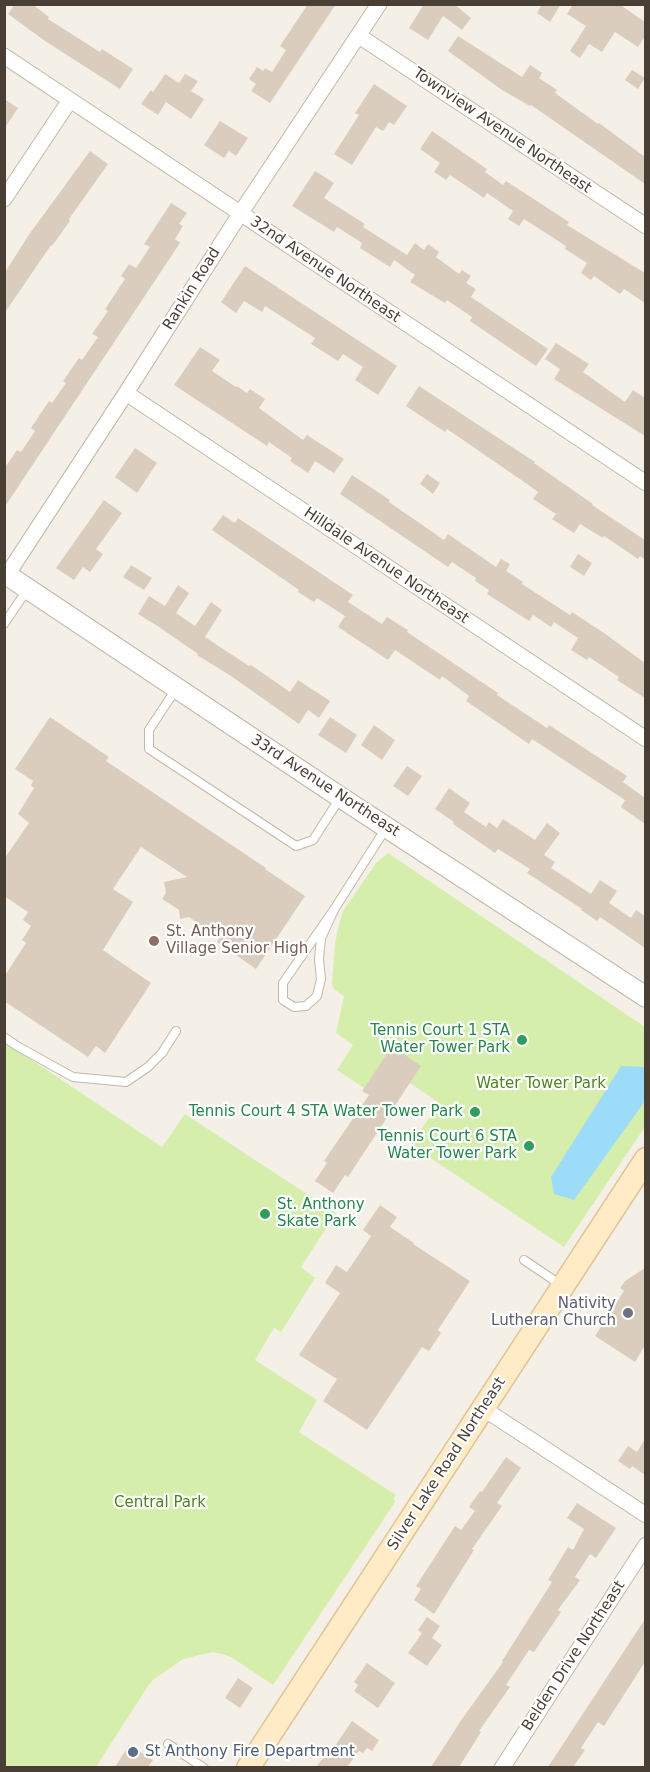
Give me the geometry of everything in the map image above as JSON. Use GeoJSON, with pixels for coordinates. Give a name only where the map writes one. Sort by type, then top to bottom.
{"type":"FeatureCollection","features":[{"type":"Feature","properties":{"kind":"main road","name":"Silver Lake Road Northeast"},"geometry":{"type":"LineString","coordinates":[[248,1767],[645,1160]]}},
{"type":"Feature","properties":{"kind":"street","name":"Rankin Road"},"geometry":{"type":"LineString","coordinates":[[6,574],[379,4]]}},
{"type":"Feature","properties":{"kind":"street","name":"Townview Avenue Northeast"},"geometry":{"type":"LineString","coordinates":[[359,36],[645,226]]}},
{"type":"Feature","properties":{"kind":"street","name":"32nd Avenue Northeast"},"geometry":{"type":"LineString","coordinates":[[4,56],[645,483]]}},
{"type":"Feature","properties":{"kind":"street"},"geometry":{"type":"LineString","coordinates":[[4,199],[70,100]]}},
{"type":"Feature","properties":{"kind":"street","name":"Hilldale Avenue Northeast"},"geometry":{"type":"LineString","coordinates":[[126,393],[645,739]]}},
{"type":"Feature","properties":{"kind":"street","name":"33rd Avenue Northeast"},"geometry":{"type":"LineString","coordinates":[[6,574],[645,997]]}},
{"type":"Feature","properties":{"kind":"street"},"geometry":{"type":"LineString","coordinates":[[484,1408],[645,1515]]}},
{"type":"Feature","properties":{"kind":"street","name":"Belden Drive Northeast"},"geometry":{"type":"LineString","coordinates":[[502,1767],[645,1545]]}},
{"type":"Feature","properties":{"kind":"lane"},"geometry":{"type":"LineString","coordinates":[[4,624],[28,588]]}},
{"type":"Feature","properties":{"kind":"lane"},"geometry":{"type":"LineString","coordinates":[[177,687],[149,730],[149,749],[159,756],[296,846],[313,840],[340,797]]}},
{"type":"Feature","properties":{"kind":"lane"},"geometry":{"type":"LineString","coordinates":[[335,908],[321,938],[319,959],[321,979],[317,996],[306,1006],[294,1007],[283,1000],[283,983],[387,827]]}},
{"type":"Feature","properties":{"kind":"lane"},"geometry":{"type":"LineString","coordinates":[[4,1037],[73,1077],[126,1082],[148,1067],[162,1053],[176,1031]]}},
{"type":"Feature","properties":{"kind":"lane"},"geometry":{"type":"LineString","coordinates":[[524,1260],[562,1286]]}},
{"type":"Feature","properties":{"kind":"lane"},"geometry":{"type":"LineString","coordinates":[[168,1744],[204,1767]]}},
{"type":"Feature","properties":{"kind":"green space","name":"Water Tower Park"},"geometry":{"type":"Polygon","coordinates":[[[388,853],[645,1027],[645,1127],[564,1247],[411,1145],[439,1103],[381,1063],[364,1088],[337,1070],[353,1045],[336,1033],[344,996],[334,989],[332,984],[335,943],[340,921],[343,911],[376,863],[388,853]]]}},
{"type":"Feature","properties":{"kind":"green space","name":"Central Park"},"geometry":{"type":"Polygon","coordinates":[[[5,1042],[162,1147],[185,1114],[336,1213],[301,1267],[315,1278],[281,1332],[274,1328],[255,1360],[317,1400],[299,1432],[396,1495],[395,1502],[273,1685],[231,1657],[222,1654],[213,1652],[183,1659],[148,1686],[96,1767],[5,1767],[5,1042]]]}},
{"type":"Feature","properties":{"kind":"water"},"geometry":{"type":"Polygon","coordinates":[[[621,1066],[645,1067],[645,1101],[574,1200],[554,1194],[551,1177],[621,1066]]]}},
{"type":"Feature","properties":{"kind":"building"},"geometry":{"type":"Polygon","coordinates":[[[15,4],[32,4],[49,17],[48,19],[100,52],[102,49],[133,69],[120,89],[45,41],[8,14],[15,4]]]}},
{"type":"Feature","properties":{"kind":"building"},"geometry":{"type":"Polygon","coordinates":[[[308,4],[336,4],[270,103],[251,91],[256,84],[249,79],[257,67],[263,71],[265,68],[272,72],[286,50],[280,46],[308,4]]]}},
{"type":"Feature","properties":{"kind":"building"},"geometry":{"type":"Polygon","coordinates":[[[424,4],[454,4],[471,18],[462,30],[443,16],[428,40],[409,28],[424,4]]]}},
{"type":"Feature","properties":{"kind":"building"},"geometry":{"type":"Polygon","coordinates":[[[542,4],[561,4],[550,22],[537,13],[542,4]]]}},
{"type":"Feature","properties":{"kind":"building"},"geometry":{"type":"Polygon","coordinates":[[[573,4],[619,4],[645,22],[645,36],[638,47],[615,32],[602,52],[589,44],[580,58],[570,51],[586,26],[567,14],[573,4]]]}},
{"type":"Feature","properties":{"kind":"building"},"geometry":{"type":"Polygon","coordinates":[[[458,36],[522,77],[530,65],[542,73],[539,78],[557,90],[555,93],[645,157],[645,184],[531,105],[502,90],[448,51],[458,36]]]}},
{"type":"Feature","properties":{"kind":"building"},"geometry":{"type":"Polygon","coordinates":[[[632,70],[645,78],[638,89],[625,80],[632,70]]]}},
{"type":"Feature","properties":{"kind":"building"},"geometry":{"type":"Polygon","coordinates":[[[165,74],[179,83],[185,74],[198,81],[191,91],[204,99],[191,119],[166,102],[158,115],[141,104],[151,90],[153,92],[165,74]]]}},
{"type":"Feature","properties":{"kind":"building"},"geometry":{"type":"Polygon","coordinates":[[[374,84],[407,106],[394,125],[389,122],[383,131],[376,127],[352,165],[334,154],[359,115],[355,113],[374,84]]]}},
{"type":"Feature","properties":{"kind":"building"},"geometry":{"type":"Polygon","coordinates":[[[4,99],[18,108],[4,129],[4,99]]]}},
{"type":"Feature","properties":{"kind":"building"},"geometry":{"type":"Polygon","coordinates":[[[220,121],[248,138],[236,156],[229,151],[224,158],[204,145],[220,121]]]}},
{"type":"Feature","properties":{"kind":"building"},"geometry":{"type":"Polygon","coordinates":[[[432,131],[487,169],[485,172],[503,185],[506,181],[569,222],[567,225],[645,273],[645,303],[624,289],[620,294],[594,276],[591,280],[581,273],[587,263],[565,249],[566,246],[524,219],[519,226],[508,219],[513,211],[487,193],[484,198],[450,175],[446,180],[434,172],[440,163],[420,149],[432,131]]]}},
{"type":"Feature","properties":{"kind":"building"},"geometry":{"type":"Polygon","coordinates":[[[90,151],[108,164],[4,314],[4,274],[28,236],[90,151]]]}},
{"type":"Feature","properties":{"kind":"building"},"geometry":{"type":"Polygon","coordinates":[[[315,171],[334,183],[324,198],[365,224],[363,227],[407,255],[415,243],[424,250],[428,244],[439,252],[436,257],[459,274],[462,270],[471,276],[466,283],[476,289],[471,297],[548,349],[536,366],[470,321],[472,317],[447,300],[445,303],[410,282],[415,275],[394,260],[390,267],[360,248],[362,243],[337,227],[334,232],[292,206],[315,171]]]}},
{"type":"Feature","properties":{"kind":"building"},"geometry":{"type":"Polygon","coordinates":[[[171,203],[187,213],[179,224],[183,226],[175,239],[180,243],[4,508],[4,469],[17,450],[21,452],[35,431],[31,428],[49,401],[52,403],[66,383],[63,381],[79,358],[82,360],[98,337],[92,334],[108,311],[105,309],[125,279],[121,276],[129,264],[136,268],[150,247],[144,244],[171,203]]]}},
{"type":"Feature","properties":{"kind":"building"},"geometry":{"type":"Polygon","coordinates":[[[245,266],[397,366],[378,395],[355,380],[363,367],[343,354],[338,361],[311,344],[315,338],[265,306],[262,312],[244,301],[236,313],[221,302],[245,266]]]}},
{"type":"Feature","properties":{"kind":"building"},"geometry":{"type":"Polygon","coordinates":[[[556,343],[589,364],[583,372],[625,402],[633,390],[645,398],[645,436],[554,379],[560,369],[545,359],[556,343]]]}},
{"type":"Feature","properties":{"kind":"building"},"geometry":{"type":"Polygon","coordinates":[[[200,347],[220,360],[212,371],[247,393],[250,389],[265,399],[259,408],[303,440],[307,435],[344,459],[334,473],[315,461],[308,473],[290,461],[292,458],[269,442],[267,446],[174,385],[200,347]]]}},
{"type":"Feature","properties":{"kind":"building"},"geometry":{"type":"Polygon","coordinates":[[[419,386],[535,462],[592,505],[645,540],[645,560],[640,556],[638,559],[604,536],[603,538],[580,524],[574,533],[552,519],[556,514],[533,499],[538,492],[447,429],[445,432],[406,406],[419,386]]]}},
{"type":"Feature","properties":{"kind":"building"},"geometry":{"type":"Polygon","coordinates":[[[135,448],[157,463],[137,493],[115,477],[135,448]]]}},
{"type":"Feature","properties":{"kind":"building"},"geometry":{"type":"Polygon","coordinates":[[[427,474],[440,483],[433,494],[420,484],[427,474]]]}},
{"type":"Feature","properties":{"kind":"building"},"geometry":{"type":"Polygon","coordinates":[[[352,475],[444,540],[448,534],[496,567],[501,559],[510,564],[506,571],[523,582],[522,584],[570,615],[572,612],[645,663],[645,698],[617,680],[619,677],[589,657],[587,660],[571,650],[578,638],[554,622],[551,627],[533,615],[529,621],[487,594],[489,590],[475,581],[476,578],[452,562],[448,567],[340,494],[352,475]]]}},
{"type":"Feature","properties":{"kind":"building"},"geometry":{"type":"Polygon","coordinates":[[[104,500],[122,513],[96,549],[103,554],[90,572],[83,567],[74,580],[56,568],[104,500]]]}},
{"type":"Feature","properties":{"kind":"building"},"geometry":{"type":"Polygon","coordinates":[[[223,515],[235,523],[238,518],[353,595],[348,602],[382,624],[387,617],[408,630],[407,632],[498,693],[497,695],[547,728],[549,725],[627,776],[623,782],[645,798],[645,824],[621,807],[625,800],[532,739],[529,744],[466,701],[469,696],[442,676],[440,680],[395,650],[388,660],[338,627],[345,616],[317,598],[314,602],[298,592],[299,590],[212,530],[223,515]]]}},
{"type":"Feature","properties":{"kind":"building"},"geometry":{"type":"Polygon","coordinates":[[[578,554],[592,563],[584,576],[570,567],[578,554]]]}},
{"type":"Feature","properties":{"kind":"building"},"geometry":{"type":"Polygon","coordinates":[[[131,565],[152,578],[144,590],[123,577],[131,565]]]}},
{"type":"Feature","properties":{"kind":"building"},"geometry":{"type":"Polygon","coordinates":[[[178,585],[189,593],[176,613],[195,626],[211,602],[222,610],[205,637],[290,692],[298,680],[330,701],[319,718],[308,710],[299,724],[138,614],[149,596],[165,606],[178,585]]]}},
{"type":"Feature","properties":{"kind":"building"},"geometry":{"type":"Polygon","coordinates":[[[50,717],[109,757],[106,761],[305,896],[256,969],[217,942],[219,938],[189,917],[180,919],[179,910],[162,899],[166,893],[164,882],[187,877],[141,847],[113,889],[133,902],[103,950],[151,983],[105,1053],[96,1046],[88,1057],[4,1001],[4,977],[26,943],[22,940],[31,926],[23,920],[28,912],[4,896],[4,859],[29,823],[18,814],[34,788],[31,785],[33,781],[15,769],[50,717]]]}},
{"type":"Feature","properties":{"kind":"building"},"geometry":{"type":"Polygon","coordinates":[[[330,717],[357,735],[346,753],[318,735],[330,717]]]}},
{"type":"Feature","properties":{"kind":"building"},"geometry":{"type":"Polygon","coordinates":[[[374,725],[395,740],[382,760],[361,745],[374,725]]]}},
{"type":"Feature","properties":{"kind":"building"},"geometry":{"type":"Polygon","coordinates":[[[407,766],[422,776],[408,796],[393,786],[407,766]]]}},
{"type":"Feature","properties":{"kind":"building"},"geometry":{"type":"Polygon","coordinates":[[[449,788],[470,803],[464,812],[486,827],[489,822],[497,828],[503,819],[535,840],[547,823],[560,833],[544,855],[555,862],[551,868],[591,894],[600,880],[617,891],[609,903],[631,918],[636,910],[645,916],[645,948],[600,917],[597,921],[527,873],[530,869],[498,849],[495,853],[453,824],[454,822],[435,809],[449,788]]]}},
{"type":"Feature","properties":{"kind":"building"},"geometry":{"type":"Polygon","coordinates":[[[392,1046],[421,1066],[348,1177],[345,1175],[333,1193],[315,1181],[327,1163],[324,1161],[369,1095],[362,1091],[392,1046]]]}},
{"type":"Feature","properties":{"kind":"building"},"geometry":{"type":"Polygon","coordinates":[[[380,1205],[397,1217],[390,1227],[470,1281],[438,1330],[441,1333],[429,1351],[422,1347],[367,1430],[323,1401],[337,1379],[299,1355],[340,1293],[325,1283],[336,1265],[347,1272],[371,1236],[363,1230],[380,1205]]]}},
{"type":"Feature","properties":{"kind":"building","name":"Nativity Lutheran Church"},"geometry":{"type":"Polygon","coordinates":[[[645,1268],[645,1345],[635,1362],[595,1336],[624,1291],[620,1288],[625,1281],[645,1268]]]}},
{"type":"Feature","properties":{"kind":"building"},"geometry":{"type":"Polygon","coordinates":[[[645,1439],[645,1475],[632,1466],[630,1469],[618,1461],[628,1446],[637,1452],[645,1439]]]}},
{"type":"Feature","properties":{"kind":"building"},"geometry":{"type":"Polygon","coordinates":[[[506,1457],[521,1468],[497,1503],[502,1506],[472,1549],[474,1550],[434,1614],[414,1600],[421,1589],[416,1586],[455,1526],[461,1530],[475,1511],[469,1507],[506,1457]]]}},
{"type":"Feature","properties":{"kind":"building"},"geometry":{"type":"Polygon","coordinates":[[[577,1503],[616,1528],[596,1558],[590,1554],[575,1577],[580,1580],[558,1610],[561,1612],[534,1652],[529,1650],[506,1685],[510,1687],[479,1731],[481,1732],[459,1767],[431,1767],[503,1662],[552,1582],[548,1580],[568,1547],[573,1550],[584,1529],[567,1518],[577,1503]]]}},
{"type":"Feature","properties":{"kind":"building"},"geometry":{"type":"Polygon","coordinates":[[[427,1617],[440,1626],[432,1638],[442,1645],[427,1666],[408,1653],[422,1633],[418,1630],[427,1617]]]}},
{"type":"Feature","properties":{"kind":"building"},"geometry":{"type":"Polygon","coordinates":[[[645,1619],[645,1662],[604,1726],[598,1722],[581,1748],[585,1750],[573,1767],[548,1767],[645,1619]]]}},
{"type":"Feature","properties":{"kind":"building"},"geometry":{"type":"Polygon","coordinates":[[[367,1663],[395,1683],[378,1708],[354,1691],[358,1685],[354,1682],[367,1663]]]}},
{"type":"Feature","properties":{"kind":"building"},"geometry":{"type":"Polygon","coordinates":[[[238,1678],[253,1688],[240,1708],[225,1698],[238,1678]]]}},
{"type":"Feature","properties":{"kind":"building"},"geometry":{"type":"Polygon","coordinates":[[[352,1721],[379,1740],[372,1751],[367,1748],[363,1753],[359,1751],[347,1767],[316,1767],[330,1749],[332,1750],[352,1721]]]}},
{"type":"Feature","properties":{"kind":"building","name":"St Anthony Fire Department"},"geometry":{"type":"Polygon","coordinates":[[[129,1745],[153,1760],[148,1767],[115,1767],[129,1745]]]}},
{"type":"Feature","properties":{"kind":"place","name":"St. Anthony Village Senior High"},"geometry":{"type":"Point","coordinates":[154,941]}},
{"type":"Feature","properties":{"kind":"place","name":"Tennis Court 1 STA Water Tower Park"},"geometry":{"type":"Point","coordinates":[522,1040]}},
{"type":"Feature","properties":{"kind":"place","name":"Tennis Court 4 STA Water Tower Park"},"geometry":{"type":"Point","coordinates":[475,1112]}},
{"type":"Feature","properties":{"kind":"place","name":"Tennis Court 6 STA Water Tower Park"},"geometry":{"type":"Point","coordinates":[529,1146]}},
{"type":"Feature","properties":{"kind":"place","name":"St. Anthony Skate Park"},"geometry":{"type":"Point","coordinates":[265,1214]}},
{"type":"Feature","properties":{"kind":"place","name":"Nativity Lutheran Church"},"geometry":{"type":"Point","coordinates":[628,1313]}},
{"type":"Feature","properties":{"kind":"place","name":"St Anthony Fire Department"},"geometry":{"type":"Point","coordinates":[133,1752]}}]}
